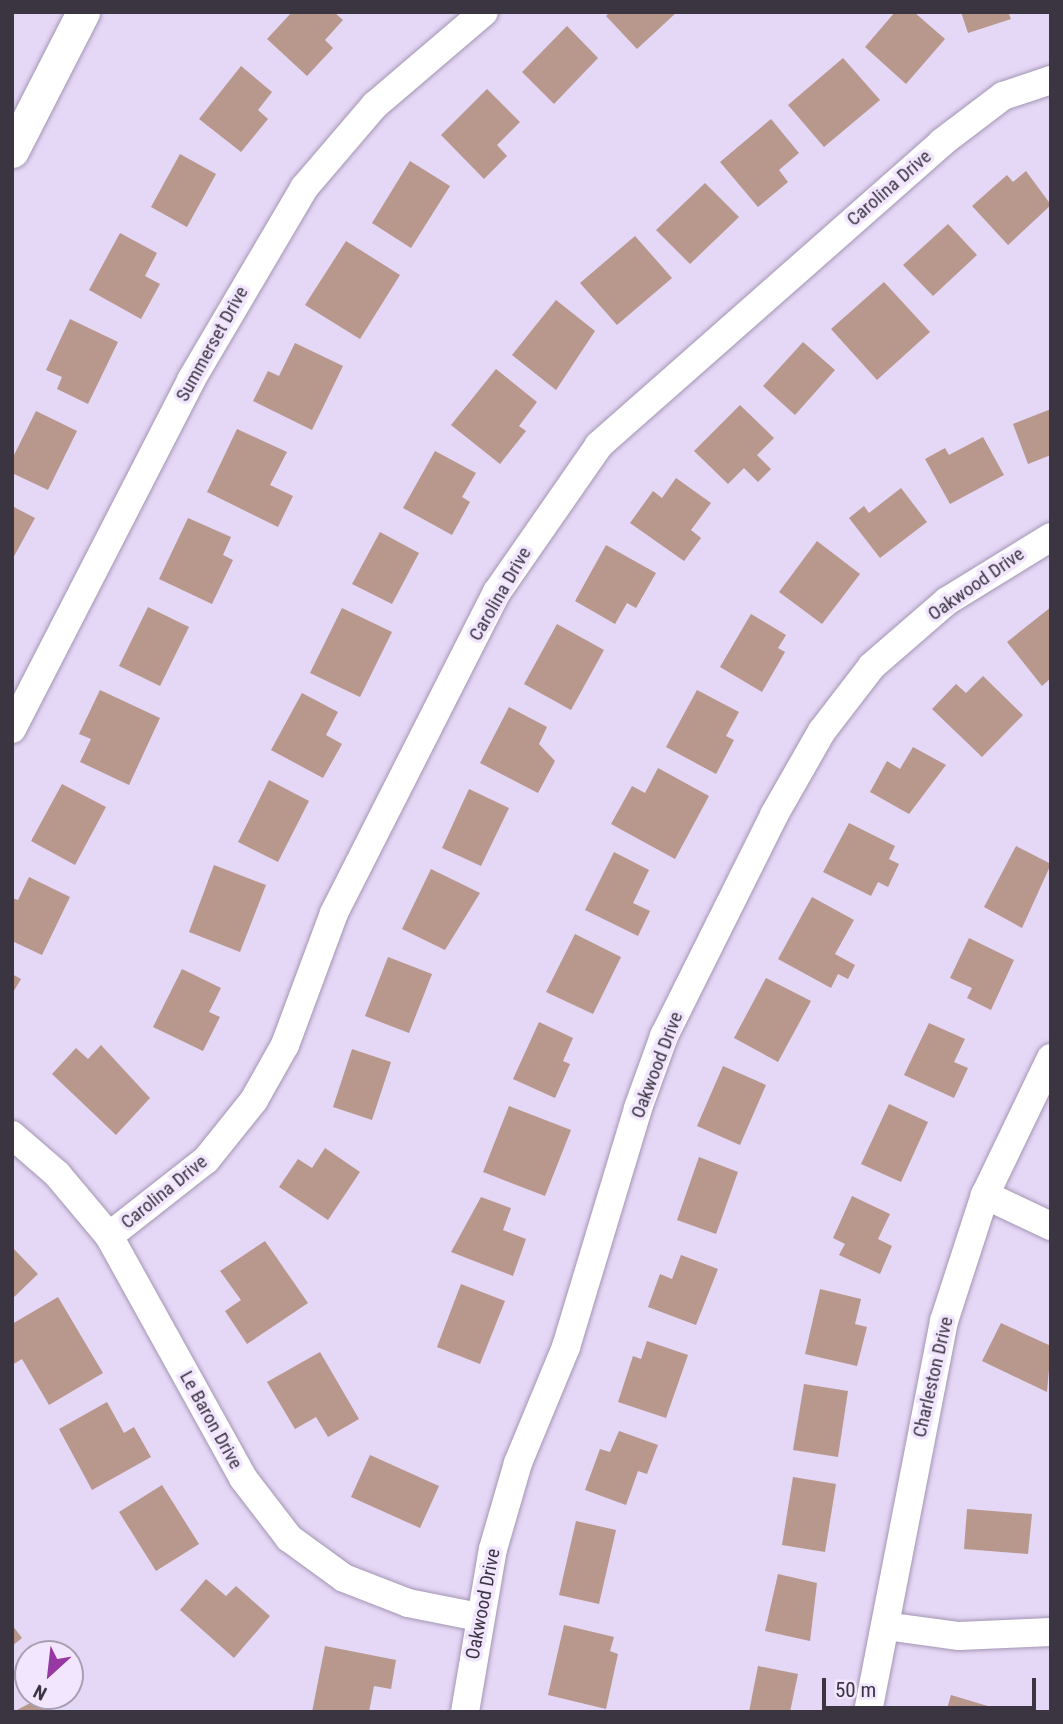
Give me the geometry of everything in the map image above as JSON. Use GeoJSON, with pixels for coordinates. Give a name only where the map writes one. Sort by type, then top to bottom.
{"type":"FeatureCollection","features":[{"type":"Feature","properties":{"kind":"street"},"geometry":{"type":"LineString","coordinates":[[12,151],[83,12]]}},
{"type":"Feature","properties":{"kind":"street","name":"Summerset Drive"},"geometry":{"type":"LineString","coordinates":[[12,729],[191,380],[304,188],[375,105],[484,12]]}},
{"type":"Feature","properties":{"kind":"street","name":"Carolina Drive"},"geometry":{"type":"LineString","coordinates":[[109,1236],[206,1160],[254,1100],[285,1045],[334,913],[497,592],[598,444],[941,144],[1003,96],[1051,80]]}},
{"type":"Feature","properties":{"kind":"street","name":"Oakwood Drive"},"geometry":{"type":"LineString","coordinates":[[465,1712],[479,1617],[518,1463],[566,1347],[664,1036],[774,815],[822,731],[872,666],[947,601],[1051,537]]}},
{"type":"Feature","properties":{"kind":"street","name":"Charleston Drive"},"geometry":{"type":"LineString","coordinates":[[868,1712],[944,1321],[985,1195],[1051,1058]]}},
{"type":"Feature","properties":{"kind":"street","name":"Le Baron Drive"},"geometry":{"type":"LineString","coordinates":[[12,1135],[57,1174],[109,1236],[243,1478],[289,1538],[344,1578],[408,1603],[479,1617]]}},
{"type":"Feature","properties":{"kind":"street"},"geometry":{"type":"LineString","coordinates":[[985,1195],[1051,1226]]}},
{"type":"Feature","properties":{"kind":"street"},"geometry":{"type":"LineString","coordinates":[[885,1626],[958,1636],[1051,1632]]}},
{"type":"Feature","properties":{"kind":"building"},"geometry":{"type":"Polygon","coordinates":[[[292,12],[334,12],[343,20],[325,40],[333,48],[307,76],[267,39],[292,12]]]}},
{"type":"Feature","properties":{"kind":"building"},"geometry":{"type":"Polygon","coordinates":[[[610,12],[677,12],[637,49],[606,16],[610,12]]]}},
{"type":"Feature","properties":{"kind":"building"},"geometry":{"type":"Polygon","coordinates":[[[895,12],[914,12],[945,39],[906,84],[865,47],[895,12]]]}},
{"type":"Feature","properties":{"kind":"building"},"geometry":{"type":"Polygon","coordinates":[[[961,12],[1008,12],[1011,19],[968,33],[961,12]]]}},
{"type":"Feature","properties":{"kind":"building"},"geometry":{"type":"Polygon","coordinates":[[[567,26],[598,58],[554,104],[522,72],[567,26]]]}},
{"type":"Feature","properties":{"kind":"building"},"geometry":{"type":"Polygon","coordinates":[[[843,58],[880,100],[824,147],[788,105],[843,58]]]}},
{"type":"Feature","properties":{"kind":"building"},"geometry":{"type":"Polygon","coordinates":[[[241,66],[272,92],[258,110],[268,119],[241,152],[199,119],[241,66]]]}},
{"type":"Feature","properties":{"kind":"building"},"geometry":{"type":"Polygon","coordinates":[[[487,89],[520,122],[497,145],[507,156],[484,179],[441,135],[487,89]]]}},
{"type":"Feature","properties":{"kind":"building"},"geometry":{"type":"Polygon","coordinates":[[[771,119],[799,153],[779,170],[788,182],[758,207],[720,162],[771,119]]]}},
{"type":"Feature","properties":{"kind":"building"},"geometry":{"type":"Polygon","coordinates":[[[180,154],[216,174],[187,227],[151,207],[180,154]]]}},
{"type":"Feature","properties":{"kind":"building"},"geometry":{"type":"Polygon","coordinates":[[[410,161],[450,186],[411,248],[372,223],[410,161]]]}},
{"type":"Feature","properties":{"kind":"building"},"geometry":{"type":"Polygon","coordinates":[[[1026,171],[1051,205],[1008,245],[972,206],[1007,175],[1013,182],[1026,171]]]}},
{"type":"Feature","properties":{"kind":"building"},"geometry":{"type":"Polygon","coordinates":[[[705,183],[739,217],[690,264],[656,230],[705,183]]]}},
{"type":"Feature","properties":{"kind":"building"},"geometry":{"type":"Polygon","coordinates":[[[948,224],[977,255],[933,296],[903,265],[948,224]]]}},
{"type":"Feature","properties":{"kind":"building"},"geometry":{"type":"Polygon","coordinates":[[[120,233],[157,253],[145,276],[160,284],[141,319],[89,290],[120,233]]]}},
{"type":"Feature","properties":{"kind":"building"},"geometry":{"type":"Polygon","coordinates":[[[635,236],[672,278],[617,325],[580,283],[635,236]]]}},
{"type":"Feature","properties":{"kind":"building"},"geometry":{"type":"Polygon","coordinates":[[[346,241],[400,275],[360,339],[305,305],[346,241]]]}},
{"type":"Feature","properties":{"kind":"building"},"geometry":{"type":"Polygon","coordinates":[[[884,282],[930,332],[877,380],[831,329],[884,282]]]}},
{"type":"Feature","properties":{"kind":"building"},"geometry":{"type":"Polygon","coordinates":[[[556,300],[595,331],[556,390],[512,355],[556,300]]]}},
{"type":"Feature","properties":{"kind":"building"},"geometry":{"type":"Polygon","coordinates":[[[70,319],[118,342],[88,404],[57,389],[62,377],[46,370],[70,319]]]}},
{"type":"Feature","properties":{"kind":"building"},"geometry":{"type":"Polygon","coordinates":[[[803,342],[835,370],[795,415],[763,386],[803,342]]]}},
{"type":"Feature","properties":{"kind":"building"},"geometry":{"type":"Polygon","coordinates":[[[295,343],[343,366],[312,430],[253,401],[268,371],[279,376],[295,343]]]}},
{"type":"Feature","properties":{"kind":"building"},"geometry":{"type":"Polygon","coordinates":[[[496,369],[537,402],[519,426],[526,431],[500,464],[451,425],[496,369]]]}},
{"type":"Feature","properties":{"kind":"building"},"geometry":{"type":"Polygon","coordinates":[[[740,405],[774,438],[757,455],[771,469],[758,482],[744,468],[728,484],[694,451],[740,405]]]}},
{"type":"Feature","properties":{"kind":"building"},"geometry":{"type":"Polygon","coordinates":[[[1051,409],[1051,455],[1028,464],[1013,424],[1051,409]]]}},
{"type":"Feature","properties":{"kind":"building"},"geometry":{"type":"Polygon","coordinates":[[[36,411],[77,431],[48,490],[12,473],[12,459],[36,411]]]}},
{"type":"Feature","properties":{"kind":"building"},"geometry":{"type":"Polygon","coordinates":[[[237,429],[287,452],[270,485],[293,496],[278,527],[207,492],[237,429]]]}},
{"type":"Feature","properties":{"kind":"building"},"geometry":{"type":"Polygon","coordinates":[[[983,437],[1004,475],[950,504],[925,459],[945,448],[949,455],[983,437]]]}},
{"type":"Feature","properties":{"kind":"building"},"geometry":{"type":"Polygon","coordinates":[[[435,451],[476,473],[462,497],[470,502],[452,535],[403,508],[435,451]]]}},
{"type":"Feature","properties":{"kind":"building"},"geometry":{"type":"Polygon","coordinates":[[[676,478],[711,503],[691,530],[701,538],[684,561],[630,523],[653,491],[662,498],[676,478]]]}},
{"type":"Feature","properties":{"kind":"building"},"geometry":{"type":"Polygon","coordinates":[[[901,488],[927,522],[880,558],[849,518],[864,506],[869,513],[901,488]]]}},
{"type":"Feature","properties":{"kind":"building"},"geometry":{"type":"Polygon","coordinates":[[[12,506],[35,518],[12,560],[12,506]]]}},
{"type":"Feature","properties":{"kind":"building"},"geometry":{"type":"Polygon","coordinates":[[[188,518],[231,537],[223,555],[233,560],[212,604],[159,579],[188,518]]]}},
{"type":"Feature","properties":{"kind":"building"},"geometry":{"type":"Polygon","coordinates":[[[380,532],[419,553],[392,604],[352,584],[380,532]]]}},
{"type":"Feature","properties":{"kind":"building"},"geometry":{"type":"Polygon","coordinates":[[[817,541],[860,574],[822,624],[779,592],[817,541]]]}},
{"type":"Feature","properties":{"kind":"building"},"geometry":{"type":"Polygon","coordinates":[[[606,545],[656,573],[636,608],[627,603],[615,624],[575,601],[606,545]]]}},
{"type":"Feature","properties":{"kind":"building"},"geometry":{"type":"Polygon","coordinates":[[[148,607],[189,627],[160,686],[119,666],[148,607]]]}},
{"type":"Feature","properties":{"kind":"building"},"geometry":{"type":"Polygon","coordinates":[[[1051,607],[1051,678],[1042,686],[1007,642],[1051,607]]]}},
{"type":"Feature","properties":{"kind":"building"},"geometry":{"type":"Polygon","coordinates":[[[342,608],[392,632],[360,697],[310,673],[342,608]]]}},
{"type":"Feature","properties":{"kind":"building"},"geometry":{"type":"Polygon","coordinates":[[[751,614],[786,635],[778,648],[785,652],[762,692],[720,667],[751,614]]]}},
{"type":"Feature","properties":{"kind":"building"},"geometry":{"type":"Polygon","coordinates":[[[557,624],[604,650],[571,710],[524,684],[557,624]]]}},
{"type":"Feature","properties":{"kind":"building"},"geometry":{"type":"Polygon","coordinates":[[[983,676],[1023,715],[982,757],[932,709],[956,684],[966,693],[983,676]]]}},
{"type":"Feature","properties":{"kind":"building"},"geometry":{"type":"Polygon","coordinates":[[[100,690],[160,718],[129,785],[80,762],[91,739],[79,734],[100,690]]]}},
{"type":"Feature","properties":{"kind":"building"},"geometry":{"type":"Polygon","coordinates":[[[697,690],[739,712],[726,736],[734,740],[716,774],[666,747],[697,690]]]}},
{"type":"Feature","properties":{"kind":"building"},"geometry":{"type":"Polygon","coordinates":[[[302,693],[338,712],[326,735],[342,744],[323,778],[271,750],[302,693]]]}},
{"type":"Feature","properties":{"kind":"building"},"geometry":{"type":"Polygon","coordinates":[[[509,707],[547,727],[539,744],[555,761],[538,793],[480,763],[509,707]]]}},
{"type":"Feature","properties":{"kind":"building"},"geometry":{"type":"Polygon","coordinates":[[[913,747],[946,765],[909,814],[870,792],[887,761],[900,769],[913,747]]]}},
{"type":"Feature","properties":{"kind":"building"},"geometry":{"type":"Polygon","coordinates":[[[658,768],[709,796],[675,859],[611,824],[632,786],[645,793],[658,768]]]}},
{"type":"Feature","properties":{"kind":"building"},"geometry":{"type":"Polygon","coordinates":[[[269,780],[309,801],[278,862],[238,842],[269,780]]]}},
{"type":"Feature","properties":{"kind":"building"},"geometry":{"type":"Polygon","coordinates":[[[62,784],[106,807],[75,865],[31,841],[62,784]]]}},
{"type":"Feature","properties":{"kind":"building"},"geometry":{"type":"Polygon","coordinates":[[[469,789],[509,808],[481,866],[442,848],[469,789]]]}},
{"type":"Feature","properties":{"kind":"building"},"geometry":{"type":"Polygon","coordinates":[[[849,823],[895,846],[889,859],[899,864],[888,887],[878,882],[871,896],[823,872],[849,823]]]}},
{"type":"Feature","properties":{"kind":"building"},"geometry":{"type":"Polygon","coordinates":[[[1016,846],[1051,864],[1022,928],[984,907],[1016,846]]]}},
{"type":"Feature","properties":{"kind":"building"},"geometry":{"type":"Polygon","coordinates":[[[614,852],[649,870],[633,903],[650,911],[638,936],[585,910],[614,852]]]}},
{"type":"Feature","properties":{"kind":"building"},"geometry":{"type":"Polygon","coordinates":[[[214,865],[266,885],[240,952],[189,932],[214,865]]]}},
{"type":"Feature","properties":{"kind":"building"},"geometry":{"type":"Polygon","coordinates":[[[431,869],[480,893],[445,950],[402,929],[431,869]]]}},
{"type":"Feature","properties":{"kind":"building"},"geometry":{"type":"Polygon","coordinates":[[[29,877],[70,897],[42,955],[12,941],[12,898],[18,900],[29,877]]]}},
{"type":"Feature","properties":{"kind":"building"},"geometry":{"type":"Polygon","coordinates":[[[812,897],[854,920],[835,954],[855,965],[848,979],[838,974],[831,988],[778,959],[812,897]]]}},
{"type":"Feature","properties":{"kind":"building"},"geometry":{"type":"Polygon","coordinates":[[[575,934],[621,957],[593,1014],[546,992],[575,934]]]}},
{"type":"Feature","properties":{"kind":"building"},"geometry":{"type":"Polygon","coordinates":[[[969,938],[1014,960],[991,1010],[967,998],[972,988],[950,978],[969,938]]]}},
{"type":"Feature","properties":{"kind":"building"},"geometry":{"type":"Polygon","coordinates":[[[388,957],[432,974],[409,1033],[365,1016],[388,957]]]}},
{"type":"Feature","properties":{"kind":"building"},"geometry":{"type":"Polygon","coordinates":[[[182,969],[221,988],[209,1012],[220,1017],[203,1051],[153,1027],[182,969]]]}},
{"type":"Feature","properties":{"kind":"building"},"geometry":{"type":"Polygon","coordinates":[[[12,974],[21,979],[12,994],[12,974]]]}},
{"type":"Feature","properties":{"kind":"building"},"geometry":{"type":"Polygon","coordinates":[[[766,978],[811,1001],[778,1062],[734,1038],[766,978]]]}},
{"type":"Feature","properties":{"kind":"building"},"geometry":{"type":"Polygon","coordinates":[[[539,1022],[573,1038],[563,1061],[570,1064],[555,1098],[513,1079],[539,1022]]]}},
{"type":"Feature","properties":{"kind":"building"},"geometry":{"type":"Polygon","coordinates":[[[929,1023],[965,1039],[954,1062],[968,1068],[954,1098],[904,1075],[929,1023]]]}},
{"type":"Feature","properties":{"kind":"building"},"geometry":{"type":"Polygon","coordinates":[[[101,1045],[150,1098],[116,1135],[52,1074],[76,1048],[88,1059],[101,1045]]]}},
{"type":"Feature","properties":{"kind":"building"},"geometry":{"type":"Polygon","coordinates":[[[352,1049],[391,1062],[372,1120],[333,1107],[352,1049]]]}},
{"type":"Feature","properties":{"kind":"building"},"geometry":{"type":"Polygon","coordinates":[[[723,1066],[766,1085],[740,1145],[697,1126],[723,1066]]]}},
{"type":"Feature","properties":{"kind":"building"},"geometry":{"type":"Polygon","coordinates":[[[889,1104],[928,1122],[901,1182],[861,1164],[889,1104]]]}},
{"type":"Feature","properties":{"kind":"building"},"geometry":{"type":"Polygon","coordinates":[[[509,1106],[571,1130],[545,1196],[483,1172],[509,1106]]]}},
{"type":"Feature","properties":{"kind":"building"},"geometry":{"type":"Polygon","coordinates":[[[325,1148],[360,1172],[328,1220],[279,1187],[298,1159],[312,1168],[325,1148]]]}},
{"type":"Feature","properties":{"kind":"building"},"geometry":{"type":"Polygon","coordinates":[[[699,1157],[738,1172],[716,1234],[677,1220],[699,1157]]]}},
{"type":"Feature","properties":{"kind":"building"},"geometry":{"type":"Polygon","coordinates":[[[852,1196],[890,1214],[878,1239],[892,1246],[880,1274],[839,1255],[845,1244],[833,1238],[852,1196]]]}},
{"type":"Feature","properties":{"kind":"building"},"geometry":{"type":"Polygon","coordinates":[[[481,1197],[511,1208],[503,1230],[526,1239],[513,1276],[451,1252],[481,1197]]]}},
{"type":"Feature","properties":{"kind":"building"},"geometry":{"type":"Polygon","coordinates":[[[265,1241],[308,1303],[247,1344],[225,1311],[241,1300],[220,1271],[265,1241]]]}},
{"type":"Feature","properties":{"kind":"building"},"geometry":{"type":"Polygon","coordinates":[[[12,1247],[38,1274],[12,1299],[12,1247]]]}},
{"type":"Feature","properties":{"kind":"building"},"geometry":{"type":"Polygon","coordinates":[[[681,1255],[718,1269],[696,1325],[648,1307],[660,1274],[672,1279],[681,1255]]]}},
{"type":"Feature","properties":{"kind":"building"},"geometry":{"type":"Polygon","coordinates":[[[461,1284],[505,1301],[480,1364],[437,1347],[461,1284]]]}},
{"type":"Feature","properties":{"kind":"building"},"geometry":{"type":"Polygon","coordinates":[[[820,1289],[861,1299],[855,1324],[867,1327],[857,1366],[805,1354],[820,1289]]]}},
{"type":"Feature","properties":{"kind":"building"},"geometry":{"type":"Polygon","coordinates":[[[58,1297],[103,1373],[49,1405],[22,1359],[12,1365],[12,1324],[58,1297]]]}},
{"type":"Feature","properties":{"kind":"building"},"geometry":{"type":"Polygon","coordinates":[[[1001,1323],[1051,1346],[1047,1392],[982,1361],[1001,1323]]]}},
{"type":"Feature","properties":{"kind":"building"},"geometry":{"type":"Polygon","coordinates":[[[647,1341],[688,1355],[666,1418],[618,1402],[633,1356],[641,1359],[647,1341]]]}},
{"type":"Feature","properties":{"kind":"building"},"geometry":{"type":"Polygon","coordinates":[[[320,1352],[359,1419],[328,1437],[316,1417],[295,1429],[267,1382],[320,1352]]]}},
{"type":"Feature","properties":{"kind":"building"},"geometry":{"type":"Polygon","coordinates":[[[804,1384],[848,1391],[838,1457],[793,1450],[804,1384]]]}},
{"type":"Feature","properties":{"kind":"building"},"geometry":{"type":"Polygon","coordinates":[[[107,1402],[124,1433],[134,1427],[151,1457],[92,1490],[59,1429],[107,1402]]]}},
{"type":"Feature","properties":{"kind":"building"},"geometry":{"type":"Polygon","coordinates":[[[619,1431],[658,1445],[647,1474],[638,1471],[626,1505],[585,1490],[600,1449],[610,1452],[619,1431]]]}},
{"type":"Feature","properties":{"kind":"building"},"geometry":{"type":"Polygon","coordinates":[[[370,1455],[439,1486],[420,1528],[351,1497],[370,1455]]]}},
{"type":"Feature","properties":{"kind":"building"},"geometry":{"type":"Polygon","coordinates":[[[793,1477],[836,1484],[825,1552],[782,1545],[793,1477]]]}},
{"type":"Feature","properties":{"kind":"building"},"geometry":{"type":"Polygon","coordinates":[[[162,1485],[199,1544],[156,1571],[119,1512],[162,1485]]]}},
{"type":"Feature","properties":{"kind":"building"},"geometry":{"type":"Polygon","coordinates":[[[967,1509],[1032,1514],[1028,1554],[964,1549],[967,1509]]]}},
{"type":"Feature","properties":{"kind":"building"},"geometry":{"type":"Polygon","coordinates":[[[576,1521],[616,1530],[599,1604],[559,1595],[576,1521]]]}},
{"type":"Feature","properties":{"kind":"building"},"geometry":{"type":"Polygon","coordinates":[[[778,1574],[817,1583],[810,1641],[765,1631],[778,1574]]]}},
{"type":"Feature","properties":{"kind":"building"},"geometry":{"type":"Polygon","coordinates":[[[206,1579],[226,1596],[236,1586],[270,1616],[234,1658],[180,1610],[206,1579]]]}},
{"type":"Feature","properties":{"kind":"building"},"geometry":{"type":"Polygon","coordinates":[[[12,1625],[22,1638],[14,1640],[12,1646],[12,1625]]]}},
{"type":"Feature","properties":{"kind":"building"},"geometry":{"type":"Polygon","coordinates":[[[564,1625],[614,1637],[610,1651],[618,1654],[606,1709],[548,1695],[564,1625]]]}},
{"type":"Feature","properties":{"kind":"building"},"geometry":{"type":"Polygon","coordinates":[[[325,1646],[396,1660],[391,1689],[374,1686],[369,1712],[312,1712],[325,1646]]]}},
{"type":"Feature","properties":{"kind":"building"},"geometry":{"type":"Polygon","coordinates":[[[758,1666],[798,1674],[790,1712],[749,1712],[758,1666]]]}},
{"type":"Feature","properties":{"kind":"building"},"geometry":{"type":"Polygon","coordinates":[[[951,1695],[991,1707],[989,1712],[946,1712],[951,1695]]]}},
{"type":"Feature","properties":{"kind":"building"},"geometry":{"type":"Polygon","coordinates":[[[44,1710],[45,1712],[13,1712],[44,1710]]]}}]}
